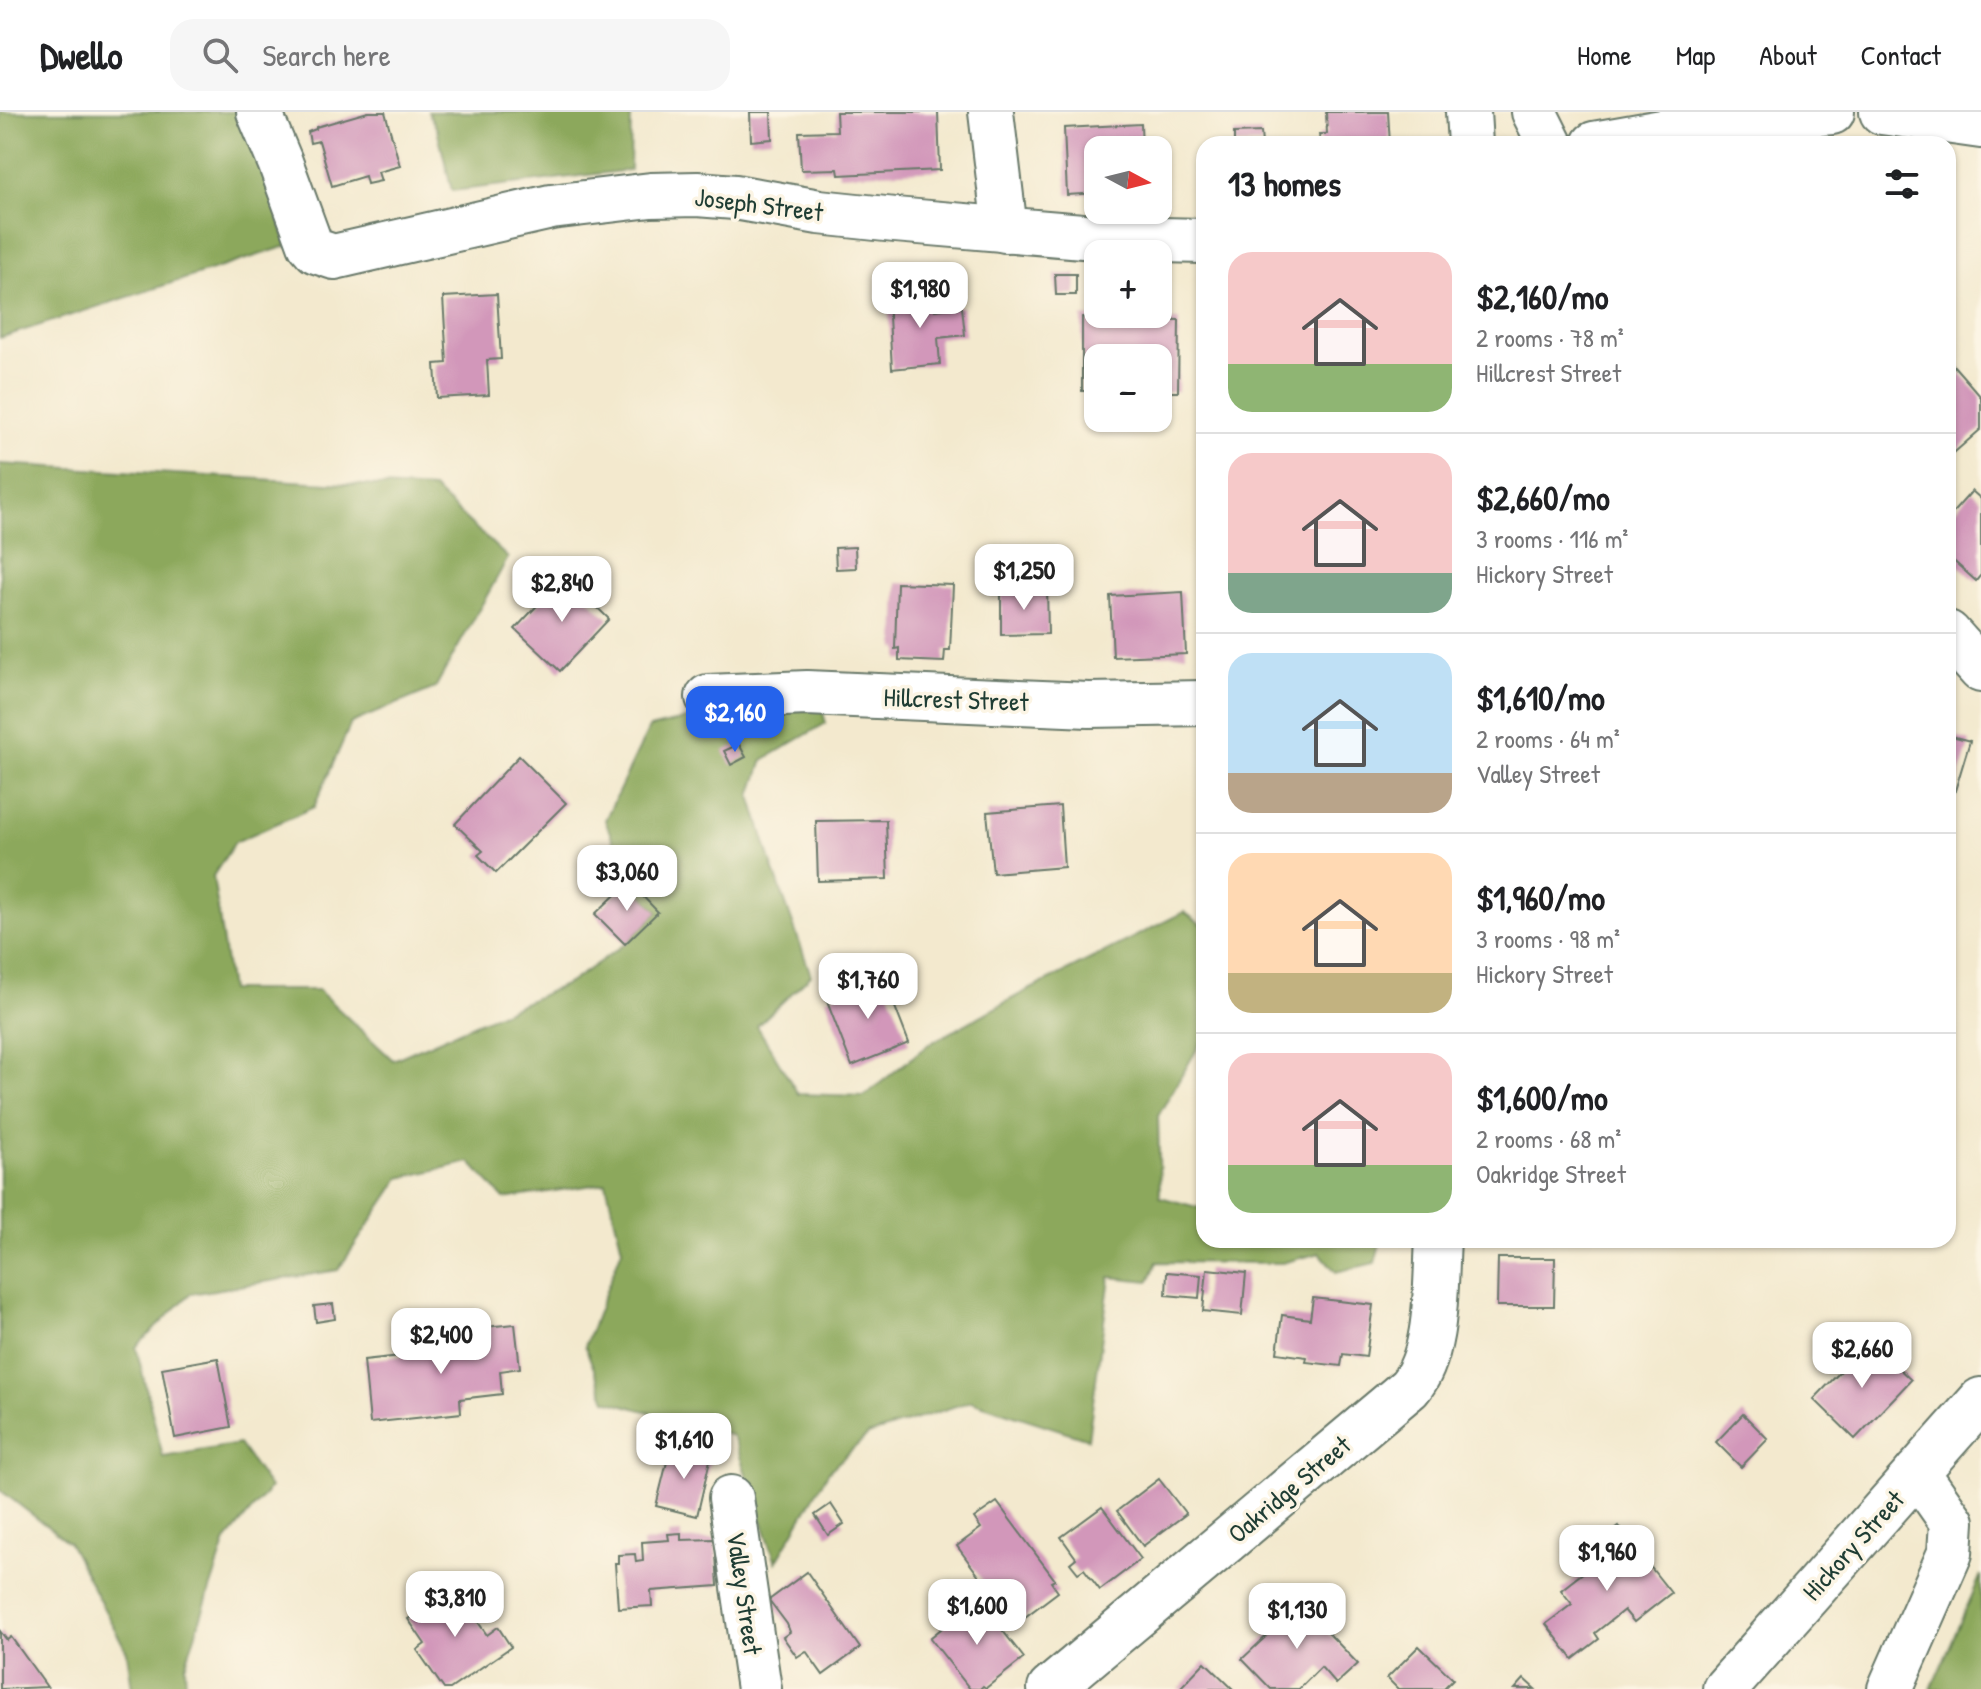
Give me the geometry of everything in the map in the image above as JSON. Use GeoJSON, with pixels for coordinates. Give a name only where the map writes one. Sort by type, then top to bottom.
{"type":"FeatureCollection","features":[{"type":"Feature","properties":{"kind":"street","name":"Joseph Street"},"geometry":{"type":"LineString","coordinates":[[259,112],[310,244],[321,253],[334,257],[551,207],[651,195],[697,194],[854,216],[1118,239],[1196,241]]}},
{"type":"Feature","properties":{"kind":"street"},"geometry":{"type":"LineString","coordinates":[[991,112],[1005,230]]}},
{"type":"Feature","properties":{"kind":"street"},"geometry":{"type":"LineString","coordinates":[[1468,112],[1470,136]]}},
{"type":"Feature","properties":{"kind":"street"},"geometry":{"type":"LineString","coordinates":[[1534,112],[1546,136]]}},
{"type":"Feature","properties":{"kind":"street"},"geometry":{"type":"LineString","coordinates":[[1639,136],[1719,122],[1832,112]]}},
{"type":"Feature","properties":{"kind":"street"},"geometry":{"type":"LineString","coordinates":[[1882,112],[1981,126]]}},
{"type":"Feature","properties":{"kind":"street"},"geometry":{"type":"LineString","coordinates":[[1956,642],[1981,670]]}},
{"type":"Feature","properties":{"kind":"street","name":"Hillcrest Street"},"geometry":{"type":"LineString","coordinates":[[708,697],[807,693],[1089,705],[1196,703]]}},
{"type":"Feature","properties":{"kind":"street","name":"Oakridge Street"},"geometry":{"type":"LineString","coordinates":[[1050,1689],[1409,1388],[1425,1364],[1437,1248]]}},
{"type":"Feature","properties":{"kind":"street","name":"Hickory Street"},"geometry":{"type":"LineString","coordinates":[[1725,1689],[1981,1400]]}},
{"type":"Feature","properties":{"kind":"street"},"geometry":{"type":"LineString","coordinates":[[1890,1689],[1950,1553],[1952,1522],[1917,1472]]}},
{"type":"Feature","properties":{"kind":"street","name":"Valley Street"},"geometry":{"type":"LineString","coordinates":[[731,1498],[759,1689]]}},
{"type":"Feature","properties":{"kind":"green space"},"geometry":{"type":"Polygon","coordinates":[[[0,112],[246,112],[287,246],[0,338],[0,112]]]}},
{"type":"Feature","properties":{"kind":"green space"},"geometry":{"type":"Polygon","coordinates":[[[428,112],[631,112],[630,170],[452,191],[437,129],[428,112]]]}},
{"type":"Feature","properties":{"kind":"green space"},"geometry":{"type":"Polygon","coordinates":[[[0,464],[433,489],[508,558],[435,688],[351,723],[314,807],[235,842],[213,876],[230,990],[318,990],[393,1060],[569,983],[625,944],[658,912],[629,882],[605,820],[649,728],[719,711],[822,709],[826,723],[763,760],[751,796],[811,975],[757,1026],[798,1094],[864,1096],[929,1044],[1184,912],[1196,920],[1196,1051],[1158,1116],[1160,1197],[1196,1207],[1196,1248],[1379,1248],[1375,1263],[1336,1272],[1320,1253],[1282,1263],[1157,1262],[1149,1281],[1110,1277],[1088,1439],[971,1401],[868,1435],[829,1471],[776,1562],[733,1436],[606,1400],[585,1346],[622,1249],[606,1183],[504,1199],[470,1162],[400,1178],[338,1270],[190,1294],[136,1347],[163,1457],[239,1444],[270,1488],[226,1541],[185,1666],[186,1689],[132,1689],[127,1652],[69,1543],[0,1490],[0,464]]]}},
{"type":"Feature","properties":{"kind":"green space"},"geometry":{"type":"Polygon","coordinates":[[[1981,1575],[1981,1689],[1931,1689],[1981,1575]]]}},
{"type":"Feature","properties":{"kind":"building"},"geometry":{"type":"Polygon","coordinates":[[[368,112],[385,112],[400,166],[378,172],[381,181],[367,184],[365,176],[332,186],[319,141],[310,143],[308,132],[368,112]]]}},
{"type":"Feature","properties":{"kind":"building"},"geometry":{"type":"Polygon","coordinates":[[[750,112],[771,112],[772,139],[751,141],[750,112]]]}},
{"type":"Feature","properties":{"kind":"building"},"geometry":{"type":"Polygon","coordinates":[[[836,112],[938,112],[940,170],[839,175],[838,169],[801,170],[799,132],[837,131],[836,112]]]}},
{"type":"Feature","properties":{"kind":"building"},"geometry":{"type":"Polygon","coordinates":[[[1326,112],[1388,112],[1390,136],[1319,136],[1327,134],[1326,112]]]}},
{"type":"Feature","properties":{"kind":"building"},"geometry":{"type":"Polygon","coordinates":[[[1141,124],[1141,136],[1084,136],[1084,194],[1067,195],[1064,128],[1141,124]]]}},
{"type":"Feature","properties":{"kind":"building"},"geometry":{"type":"Polygon","coordinates":[[[1261,132],[1261,136],[1234,136],[1234,133],[1261,132]]]}},
{"type":"Feature","properties":{"kind":"building"},"geometry":{"type":"Polygon","coordinates":[[[1055,274],[1076,274],[1076,295],[1056,295],[1055,274]]]}},
{"type":"Feature","properties":{"kind":"building"},"geometry":{"type":"Polygon","coordinates":[[[497,294],[501,359],[487,360],[489,395],[437,398],[435,364],[447,363],[443,297],[497,294]]]}},
{"type":"Feature","properties":{"kind":"building"},"geometry":{"type":"Polygon","coordinates":[[[932,295],[935,310],[962,307],[965,335],[938,338],[940,364],[892,369],[888,299],[932,295]]]}},
{"type":"Feature","properties":{"kind":"building"},"geometry":{"type":"Polygon","coordinates":[[[1082,317],[1084,328],[1172,328],[1172,320],[1179,320],[1178,392],[1172,392],[1172,344],[1084,344],[1082,391],[1082,317]]]}},
{"type":"Feature","properties":{"kind":"building"},"geometry":{"type":"Polygon","coordinates":[[[1956,368],[1981,397],[1981,429],[1956,451],[1956,368]]]}},
{"type":"Feature","properties":{"kind":"building"},"geometry":{"type":"Polygon","coordinates":[[[1972,491],[1981,499],[1981,575],[1976,581],[1956,563],[1956,509],[1972,491]]]}},
{"type":"Feature","properties":{"kind":"building"},"geometry":{"type":"Polygon","coordinates":[[[855,547],[856,568],[836,569],[835,548],[855,547]]]}},
{"type":"Feature","properties":{"kind":"building"},"geometry":{"type":"Polygon","coordinates":[[[565,576],[609,619],[560,671],[515,629],[565,576]]]}},
{"type":"Feature","properties":{"kind":"building"},"geometry":{"type":"Polygon","coordinates":[[[897,583],[953,585],[950,650],[945,650],[944,662],[899,660],[899,648],[895,649],[897,583]]]}},
{"type":"Feature","properties":{"kind":"building"},"geometry":{"type":"Polygon","coordinates":[[[1047,588],[1048,634],[1001,635],[1001,589],[1047,588]]]}},
{"type":"Feature","properties":{"kind":"building"},"geometry":{"type":"Polygon","coordinates":[[[1183,592],[1186,654],[1113,657],[1110,596],[1183,592]]]}},
{"type":"Feature","properties":{"kind":"building"},"geometry":{"type":"Polygon","coordinates":[[[1956,737],[1970,741],[1956,787],[1956,737]]]}},
{"type":"Feature","properties":{"kind":"building"},"geometry":{"type":"Polygon","coordinates":[[[739,744],[746,757],[731,765],[724,751],[739,744]]]}},
{"type":"Feature","properties":{"kind":"building"},"geometry":{"type":"Polygon","coordinates":[[[519,756],[566,803],[496,873],[478,855],[483,851],[455,824],[519,756]]]}},
{"type":"Feature","properties":{"kind":"building"},"geometry":{"type":"Polygon","coordinates":[[[1060,806],[1064,867],[993,873],[987,812],[1060,806]]]}},
{"type":"Feature","properties":{"kind":"building"},"geometry":{"type":"Polygon","coordinates":[[[886,820],[888,879],[818,881],[816,821],[886,820]]]}},
{"type":"Feature","properties":{"kind":"building"},"geometry":{"type":"Polygon","coordinates":[[[629,882],[658,912],[625,944],[595,914],[629,882]]]}},
{"type":"Feature","properties":{"kind":"building"},"geometry":{"type":"Polygon","coordinates":[[[883,976],[909,1043],[852,1066],[826,999],[883,976]]]}},
{"type":"Feature","properties":{"kind":"building"},"geometry":{"type":"Polygon","coordinates":[[[1498,1258],[1555,1258],[1554,1306],[1497,1306],[1498,1258]]]}},
{"type":"Feature","properties":{"kind":"building"},"geometry":{"type":"Polygon","coordinates":[[[1207,1269],[1246,1273],[1242,1315],[1203,1311],[1207,1269]]]}},
{"type":"Feature","properties":{"kind":"building"},"geometry":{"type":"Polygon","coordinates":[[[1167,1272],[1201,1275],[1199,1298],[1166,1295],[1167,1272]]]}},
{"type":"Feature","properties":{"kind":"building"},"geometry":{"type":"Polygon","coordinates":[[[1313,1298],[1373,1305],[1366,1357],[1343,1354],[1341,1366],[1306,1362],[1307,1357],[1277,1353],[1282,1315],[1310,1319],[1313,1298]]]}},
{"type":"Feature","properties":{"kind":"building"},"geometry":{"type":"Polygon","coordinates":[[[333,1304],[335,1319],[316,1322],[314,1306],[333,1304]]]}},
{"type":"Feature","properties":{"kind":"building"},"geometry":{"type":"Polygon","coordinates":[[[515,1324],[520,1368],[500,1371],[502,1394],[460,1399],[461,1413],[370,1423],[364,1360],[467,1349],[465,1329],[515,1324]]]}},
{"type":"Feature","properties":{"kind":"building"},"geometry":{"type":"Polygon","coordinates":[[[1870,1341],[1911,1380],[1855,1439],[1814,1399],[1870,1341]]]}},
{"type":"Feature","properties":{"kind":"building"},"geometry":{"type":"Polygon","coordinates":[[[218,1358],[231,1427],[175,1438],[162,1368],[218,1358]]]}},
{"type":"Feature","properties":{"kind":"building"},"geometry":{"type":"Polygon","coordinates":[[[1743,1414],[1768,1439],[1741,1467],[1716,1442],[1743,1414]]]}},
{"type":"Feature","properties":{"kind":"building"},"geometry":{"type":"Polygon","coordinates":[[[671,1446],[711,1456],[697,1516],[656,1506],[671,1446]]]}},
{"type":"Feature","properties":{"kind":"building"},"geometry":{"type":"Polygon","coordinates":[[[1159,1479],[1186,1514],[1143,1546],[1117,1511],[1159,1479]]]}},
{"type":"Feature","properties":{"kind":"building"},"geometry":{"type":"Polygon","coordinates":[[[997,1502],[1055,1580],[1051,1582],[1058,1592],[1017,1623],[957,1546],[981,1528],[974,1518],[997,1502]]]}},
{"type":"Feature","properties":{"kind":"building"},"geometry":{"type":"Polygon","coordinates":[[[831,1504],[844,1524],[828,1535],[815,1515],[831,1504]]]}},
{"type":"Feature","properties":{"kind":"building"},"geometry":{"type":"Polygon","coordinates":[[[1102,1507],[1141,1559],[1100,1590],[1084,1569],[1078,1573],[1070,1563],[1076,1558],[1061,1537],[1102,1507]]]}},
{"type":"Feature","properties":{"kind":"building"},"geometry":{"type":"Polygon","coordinates":[[[1618,1526],[1671,1593],[1634,1622],[1624,1610],[1595,1633],[1599,1639],[1573,1659],[1546,1624],[1572,1604],[1561,1590],[1594,1564],[1585,1552],[1618,1526]]]}},
{"type":"Feature","properties":{"kind":"building"},"geometry":{"type":"Polygon","coordinates":[[[681,1533],[681,1540],[715,1539],[718,1586],[651,1591],[652,1606],[618,1608],[615,1563],[618,1563],[618,1555],[635,1554],[636,1562],[643,1561],[642,1542],[669,1540],[668,1534],[681,1533]]]}},
{"type":"Feature","properties":{"kind":"building"},"geometry":{"type":"Polygon","coordinates":[[[807,1572],[860,1648],[823,1675],[806,1651],[797,1657],[783,1637],[790,1632],[787,1624],[769,1600],[807,1572]]]}},
{"type":"Feature","properties":{"kind":"building"},"geometry":{"type":"Polygon","coordinates":[[[445,1584],[450,1590],[454,1587],[487,1635],[498,1627],[511,1647],[450,1689],[444,1689],[417,1650],[425,1644],[408,1619],[440,1596],[437,1590],[445,1584]]]}},
{"type":"Feature","properties":{"kind":"building"},"geometry":{"type":"Polygon","coordinates":[[[1293,1596],[1358,1664],[1336,1684],[1321,1667],[1299,1689],[1271,1689],[1242,1659],[1273,1630],[1266,1622],[1293,1596]]]}},
{"type":"Feature","properties":{"kind":"building"},"geometry":{"type":"Polygon","coordinates":[[[978,1599],[1024,1658],[986,1688],[970,1689],[930,1638],[978,1599]]]}},
{"type":"Feature","properties":{"kind":"building"},"geometry":{"type":"Polygon","coordinates":[[[0,1631],[7,1640],[11,1637],[47,1687],[0,1689],[0,1631]]]}},
{"type":"Feature","properties":{"kind":"building"},"geometry":{"type":"Polygon","coordinates":[[[1419,1646],[1453,1679],[1443,1689],[1398,1689],[1387,1678],[1419,1646]]]}},
{"type":"Feature","properties":{"kind":"building"},"geometry":{"type":"Polygon","coordinates":[[[1205,1662],[1233,1689],[1179,1689],[1205,1662]]]}},
{"type":"Feature","properties":{"kind":"building"},"geometry":{"type":"Polygon","coordinates":[[[1524,1679],[1535,1689],[1515,1689],[1524,1679]]]}}]}
